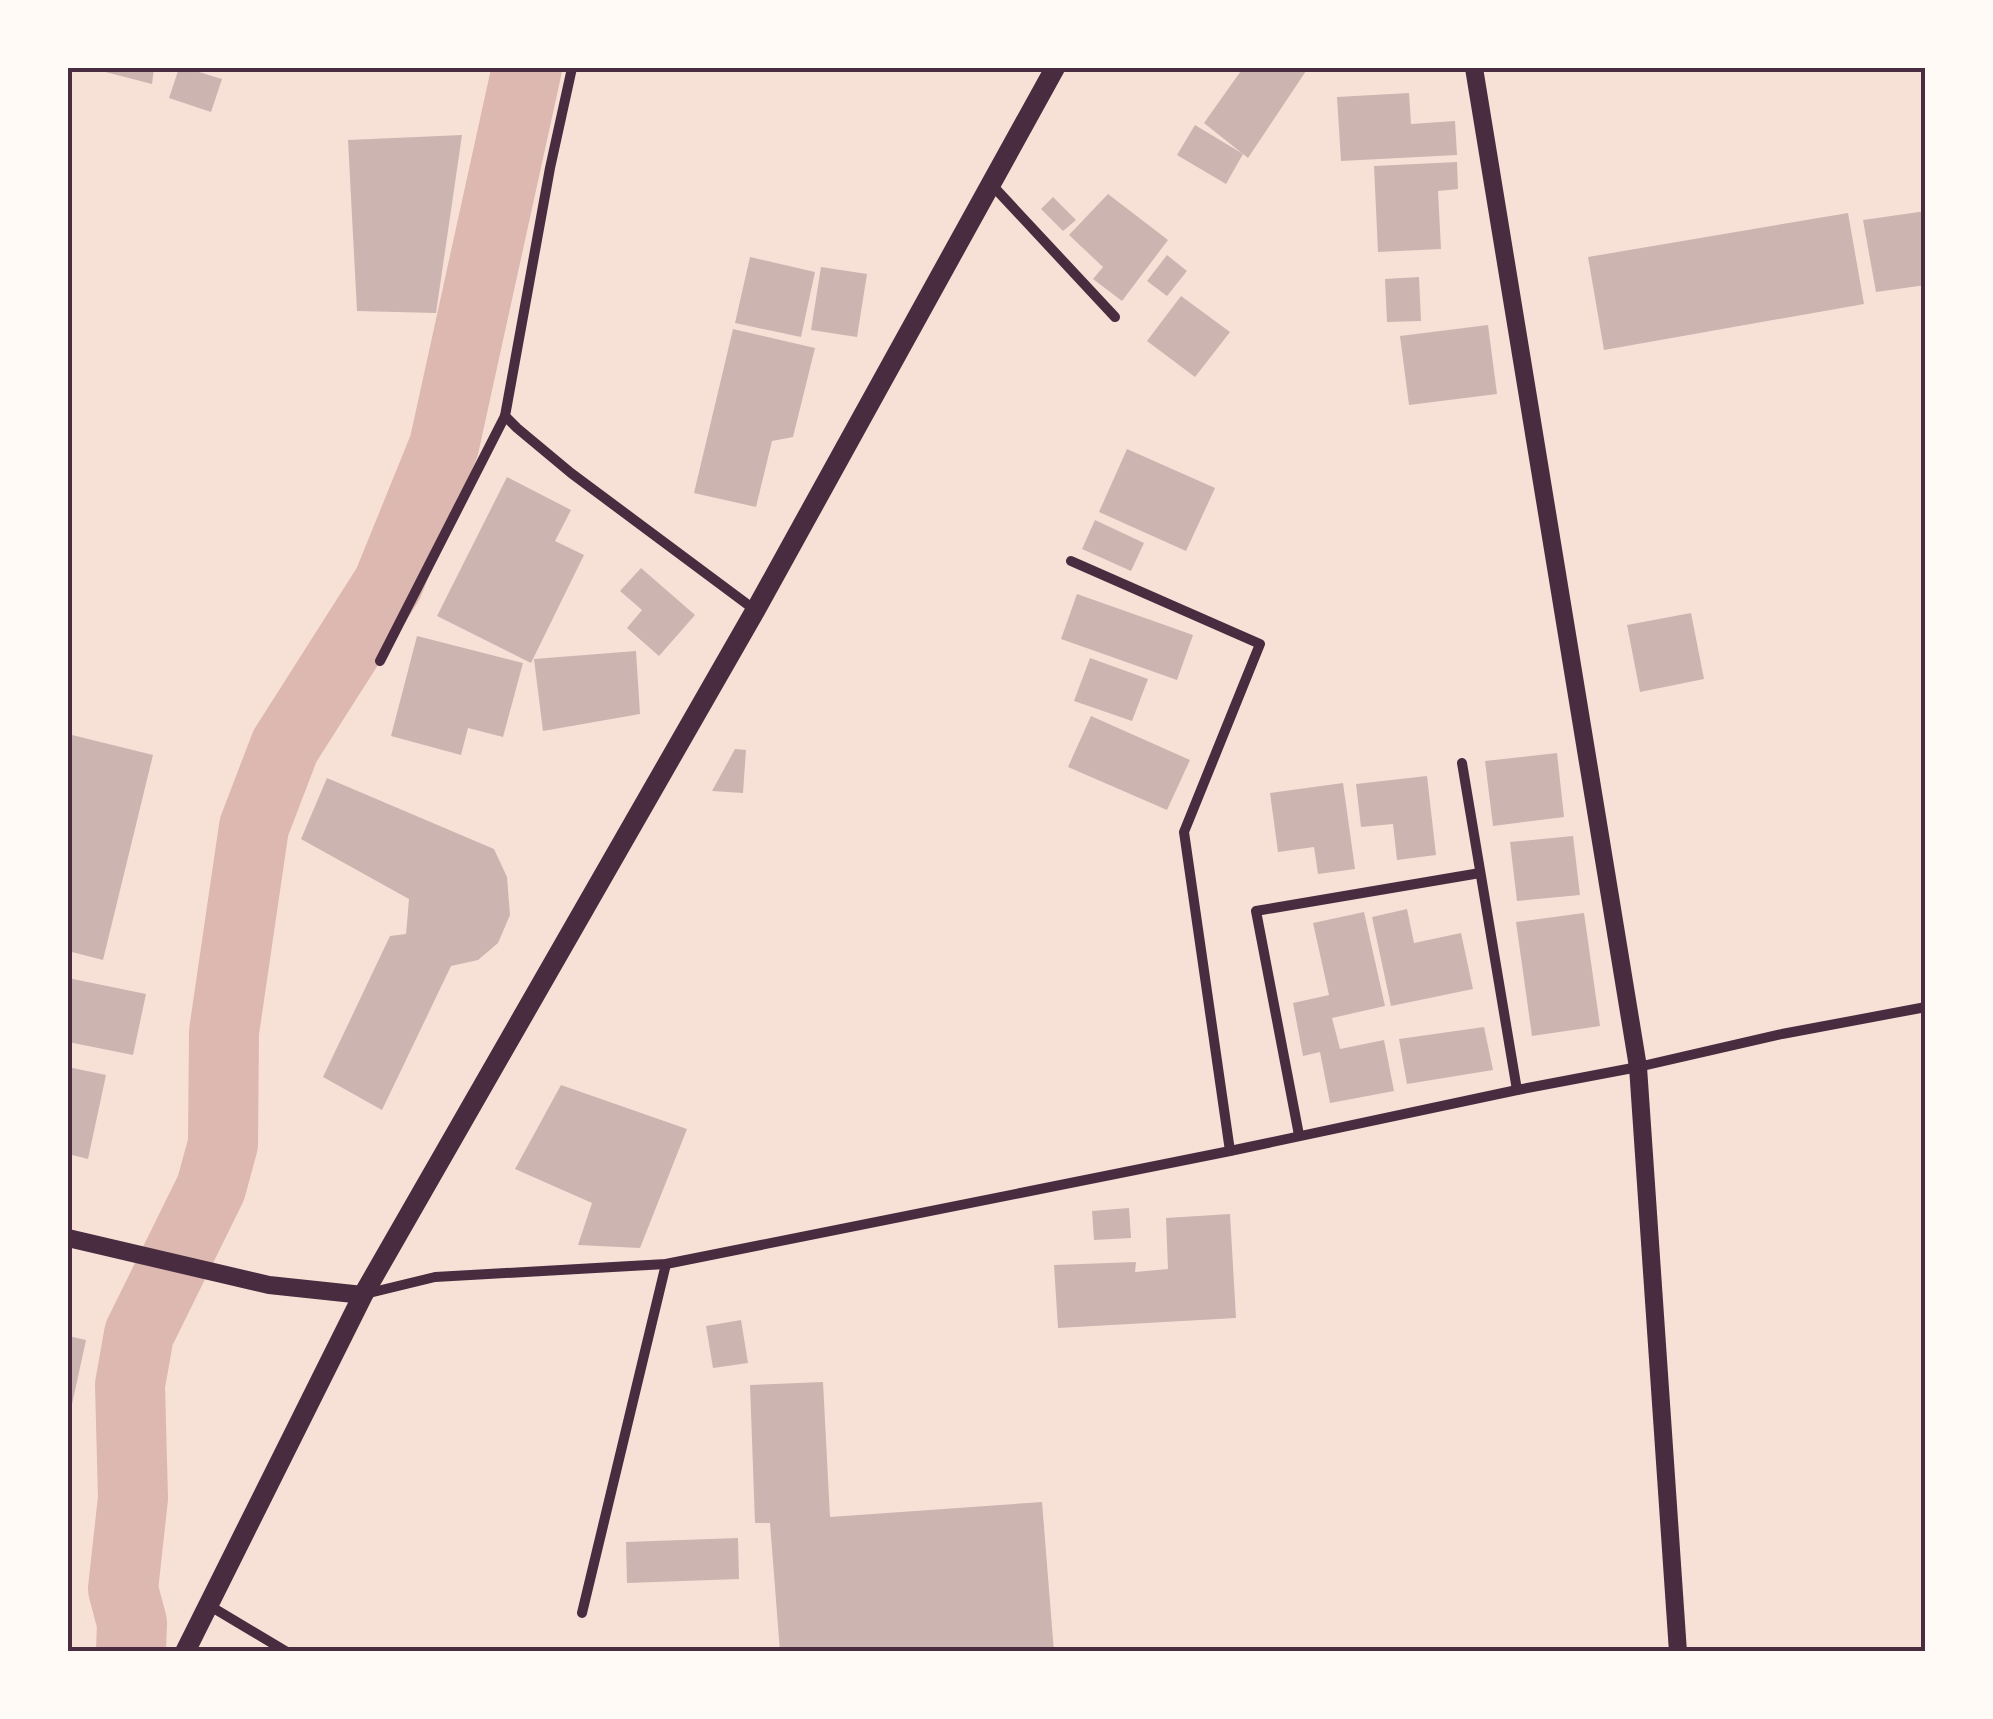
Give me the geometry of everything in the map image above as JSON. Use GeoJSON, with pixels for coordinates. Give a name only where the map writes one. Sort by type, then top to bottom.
{"type":"FeatureCollection","features":[{"type":"Feature","properties":{"kind":"main road"},"geometry":{"type":"LineString","coordinates":[[185,1652],[363,1294],[756,611],[1055,68]]}},
{"type":"Feature","properties":{"kind":"street"},"geometry":{"type":"LineString","coordinates":[[380,662],[505,416],[572,68]]}},
{"type":"Feature","properties":{"kind":"street"},"geometry":{"type":"LineString","coordinates":[[1474,68],[1638,1067],[1678,1652]]}},
{"type":"Feature","properties":{"kind":"street"},"geometry":{"type":"LineString","coordinates":[[991,184],[1115,317]]}},
{"type":"Feature","properties":{"kind":"street"},"geometry":{"type":"LineString","coordinates":[[505,416],[571,473],[756,611]]}},
{"type":"Feature","properties":{"kind":"street"},"geometry":{"type":"LineString","coordinates":[[1071,561],[1260,644],[1184,832],[1230,1151]]}},
{"type":"Feature","properties":{"kind":"street"},"geometry":{"type":"LineString","coordinates":[[1462,763],[1517,1090]]}},
{"type":"Feature","properties":{"kind":"street"},"geometry":{"type":"LineString","coordinates":[[1298,1135],[1256,911],[1480,874]]}},
{"type":"Feature","properties":{"kind":"street"},"geometry":{"type":"LineString","coordinates":[[68,1238],[269,1284],[363,1294],[436,1276],[666,1264],[1926,1007]]}},
{"type":"Feature","properties":{"kind":"street"},"geometry":{"type":"LineString","coordinates":[[582,1613],[666,1264]]}},
{"type":"Feature","properties":{"kind":"street"},"geometry":{"type":"LineString","coordinates":[[210,1606],[288,1652]]}},
{"type":"Feature","properties":{"kind":"building"},"geometry":{"type":"Polygon","coordinates":[[[90,68],[154,68],[152,84],[90,68]]]}},
{"type":"Feature","properties":{"kind":"building"},"geometry":{"type":"Polygon","coordinates":[[[179,68],[222,79],[211,112],[169,98],[179,68]]]}},
{"type":"Feature","properties":{"kind":"building"},"geometry":{"type":"Polygon","coordinates":[[[1243,68],[1308,68],[1248,158],[1204,123],[1243,68]]]}},
{"type":"Feature","properties":{"kind":"building"},"geometry":{"type":"Polygon","coordinates":[[[1409,93],[1411,124],[1455,121],[1457,155],[1341,161],[1337,97],[1409,93]]]}},
{"type":"Feature","properties":{"kind":"building"},"geometry":{"type":"Polygon","coordinates":[[[1195,125],[1243,154],[1226,184],[1177,155],[1195,125]]]}},
{"type":"Feature","properties":{"kind":"building"},"geometry":{"type":"Polygon","coordinates":[[[462,135],[436,313],[357,311],[348,140],[462,135]]]}},
{"type":"Feature","properties":{"kind":"building"},"geometry":{"type":"Polygon","coordinates":[[[1457,162],[1458,189],[1438,191],[1441,249],[1378,252],[1374,166],[1457,162]]]}},
{"type":"Feature","properties":{"kind":"building"},"geometry":{"type":"Polygon","coordinates":[[[1108,194],[1168,240],[1122,301],[1093,279],[1103,267],[1069,235],[1108,194]]]}},
{"type":"Feature","properties":{"kind":"building"},"geometry":{"type":"Polygon","coordinates":[[[1053,197],[1076,220],[1063,231],[1041,209],[1053,197]]]}},
{"type":"Feature","properties":{"kind":"building"},"geometry":{"type":"Polygon","coordinates":[[[1926,211],[1926,285],[1876,292],[1863,220],[1926,211]]]}},
{"type":"Feature","properties":{"kind":"building"},"geometry":{"type":"Polygon","coordinates":[[[1848,213],[1864,304],[1604,350],[1588,257],[1848,213]]]}},
{"type":"Feature","properties":{"kind":"building"},"geometry":{"type":"Polygon","coordinates":[[[1167,255],[1187,271],[1167,296],[1147,281],[1167,255]]]}},
{"type":"Feature","properties":{"kind":"building"},"geometry":{"type":"Polygon","coordinates":[[[750,257],[815,272],[801,337],[735,323],[750,257]]]}},
{"type":"Feature","properties":{"kind":"building"},"geometry":{"type":"Polygon","coordinates":[[[821,267],[867,274],[857,337],[811,330],[821,267]]]}},
{"type":"Feature","properties":{"kind":"building"},"geometry":{"type":"Polygon","coordinates":[[[1419,277],[1421,321],[1387,322],[1385,279],[1419,277]]]}},
{"type":"Feature","properties":{"kind":"building"},"geometry":{"type":"Polygon","coordinates":[[[1181,296],[1230,332],[1195,377],[1147,341],[1181,296]]]}},
{"type":"Feature","properties":{"kind":"building"},"geometry":{"type":"Polygon","coordinates":[[[1488,325],[1497,394],[1409,405],[1400,336],[1488,325]]]}},
{"type":"Feature","properties":{"kind":"building"},"geometry":{"type":"Polygon","coordinates":[[[733,329],[815,348],[793,437],[772,441],[756,507],[694,493],[733,329]]]}},
{"type":"Feature","properties":{"kind":"building"},"geometry":{"type":"Polygon","coordinates":[[[1127,449],[1215,488],[1186,551],[1099,512],[1127,449]]]}},
{"type":"Feature","properties":{"kind":"building"},"geometry":{"type":"Polygon","coordinates":[[[507,477],[571,510],[555,541],[584,555],[531,663],[437,616],[507,477]]]}},
{"type":"Feature","properties":{"kind":"building"},"geometry":{"type":"Polygon","coordinates":[[[1095,520],[1144,543],[1131,571],[1082,549],[1095,520]]]}},
{"type":"Feature","properties":{"kind":"building"},"geometry":{"type":"Polygon","coordinates":[[[641,568],[695,615],[659,656],[627,628],[642,610],[620,591],[641,568]]]}},
{"type":"Feature","properties":{"kind":"building"},"geometry":{"type":"Polygon","coordinates":[[[1077,594],[1193,635],[1177,680],[1061,639],[1077,594]]]}},
{"type":"Feature","properties":{"kind":"building"},"geometry":{"type":"Polygon","coordinates":[[[1691,613],[1704,679],[1640,692],[1627,625],[1691,613]]]}},
{"type":"Feature","properties":{"kind":"building"},"geometry":{"type":"Polygon","coordinates":[[[417,636],[523,663],[503,737],[468,728],[461,755],[391,736],[417,636]]]}},
{"type":"Feature","properties":{"kind":"building"},"geometry":{"type":"Polygon","coordinates":[[[636,651],[640,714],[543,731],[534,659],[636,651]]]}},
{"type":"Feature","properties":{"kind":"building"},"geometry":{"type":"Polygon","coordinates":[[[1090,658],[1148,679],[1132,721],[1074,701],[1090,658]]]}},
{"type":"Feature","properties":{"kind":"building"},"geometry":{"type":"Polygon","coordinates":[[[1091,716],[1190,760],[1167,810],[1068,767],[1091,716]]]}},
{"type":"Feature","properties":{"kind":"building"},"geometry":{"type":"Polygon","coordinates":[[[68,734],[153,755],[103,960],[68,951],[68,734]]]}},
{"type":"Feature","properties":{"kind":"building"},"geometry":{"type":"Polygon","coordinates":[[[735,749],[746,750],[743,793],[712,791],[735,749]]]}},
{"type":"Feature","properties":{"kind":"building"},"geometry":{"type":"Polygon","coordinates":[[[1557,753],[1564,817],[1493,826],[1485,761],[1557,753]]]}},
{"type":"Feature","properties":{"kind":"building"},"geometry":{"type":"Polygon","coordinates":[[[1427,776],[1436,855],[1397,860],[1393,824],[1361,827],[1356,784],[1427,776]]]}},
{"type":"Feature","properties":{"kind":"building"},"geometry":{"type":"Polygon","coordinates":[[[327,778],[494,849],[507,877],[510,915],[498,943],[478,960],[451,966],[382,1110],[323,1077],[390,936],[406,934],[409,899],[301,839],[327,778]]]}},
{"type":"Feature","properties":{"kind":"building"},"geometry":{"type":"Polygon","coordinates":[[[1343,783],[1355,869],[1318,874],[1314,847],[1278,852],[1270,793],[1343,783]]]}},
{"type":"Feature","properties":{"kind":"building"},"geometry":{"type":"Polygon","coordinates":[[[1573,836],[1580,895],[1517,901],[1510,842],[1573,836]]]}},
{"type":"Feature","properties":{"kind":"building"},"geometry":{"type":"Polygon","coordinates":[[[1407,909],[1414,943],[1461,933],[1473,989],[1391,1006],[1372,917],[1407,909]]]}},
{"type":"Feature","properties":{"kind":"building"},"geometry":{"type":"Polygon","coordinates":[[[1364,912],[1385,1006],[1332,1018],[1340,1049],[1384,1040],[1394,1091],[1330,1103],[1320,1052],[1303,1056],[1293,1003],[1329,995],[1313,923],[1364,912]]]}},
{"type":"Feature","properties":{"kind":"building"},"geometry":{"type":"Polygon","coordinates":[[[1584,913],[1600,1026],[1532,1036],[1516,922],[1584,913]]]}},
{"type":"Feature","properties":{"kind":"building"},"geometry":{"type":"Polygon","coordinates":[[[68,978],[146,994],[133,1055],[68,1042],[68,978]]]}},
{"type":"Feature","properties":{"kind":"building"},"geometry":{"type":"Polygon","coordinates":[[[1484,1027],[1493,1070],[1407,1084],[1399,1039],[1484,1027]]]}},
{"type":"Feature","properties":{"kind":"building"},"geometry":{"type":"Polygon","coordinates":[[[68,1067],[106,1075],[88,1159],[68,1154],[68,1067]]]}},
{"type":"Feature","properties":{"kind":"building"},"geometry":{"type":"Polygon","coordinates":[[[561,1085],[687,1129],[640,1248],[578,1245],[592,1203],[515,1169],[561,1085]]]}},
{"type":"Feature","properties":{"kind":"building"},"geometry":{"type":"Polygon","coordinates":[[[1129,1208],[1131,1238],[1094,1240],[1092,1211],[1129,1208]]]}},
{"type":"Feature","properties":{"kind":"building"},"geometry":{"type":"Polygon","coordinates":[[[1230,1214],[1236,1318],[1058,1328],[1054,1265],[1136,1262],[1135,1272],[1168,1269],[1166,1218],[1230,1214]]]}},
{"type":"Feature","properties":{"kind":"building"},"geometry":{"type":"Polygon","coordinates":[[[741,1320],[748,1363],[713,1368],[706,1326],[741,1320]]]}},
{"type":"Feature","properties":{"kind":"building"},"geometry":{"type":"Polygon","coordinates":[[[68,1336],[86,1340],[69,1418],[68,1418],[68,1336]]]}},
{"type":"Feature","properties":{"kind":"building"},"geometry":{"type":"Polygon","coordinates":[[[823,1382],[830,1517],[1042,1502],[1054,1652],[780,1652],[770,1523],[755,1523],[750,1385],[823,1382]]]}},
{"type":"Feature","properties":{"kind":"building"},"geometry":{"type":"Polygon","coordinates":[[[738,1538],[739,1579],[627,1583],[626,1542],[738,1538]]]}},
{"type":"Feature","properties":{"kind":"waterway"},"geometry":{"type":"LineString","coordinates":[[131,1652],[132,1623],[123,1589],[133,1498],[130,1385],[139,1334],[211,1188],[223,1144],[224,1032],[254,827],[285,746],[388,584],[444,446],[527,68]]}}]}
